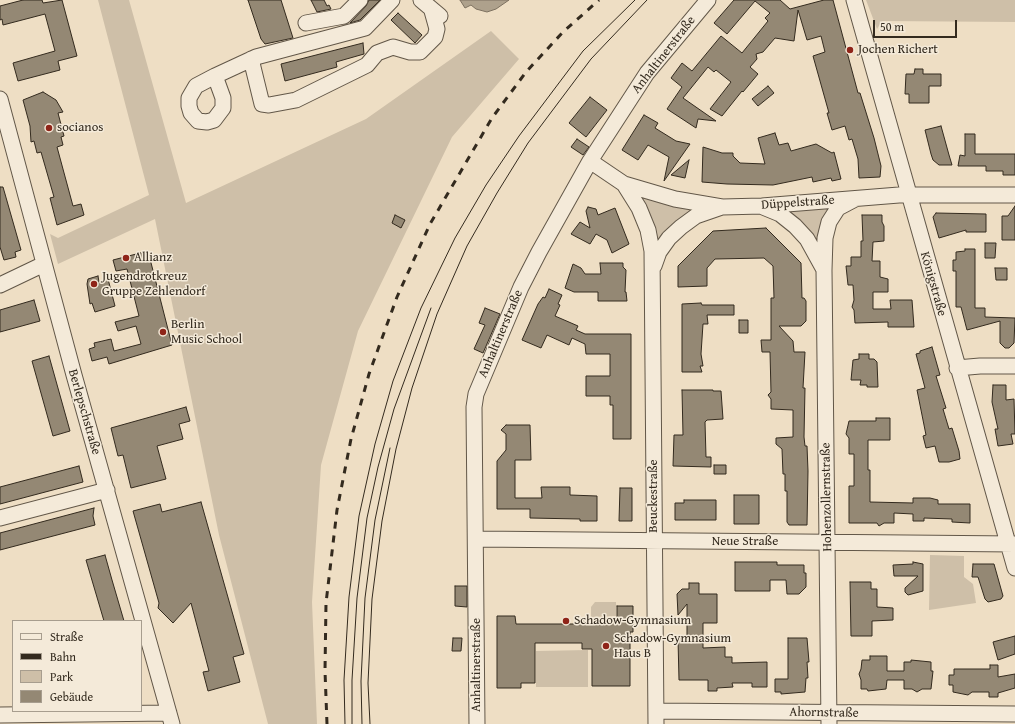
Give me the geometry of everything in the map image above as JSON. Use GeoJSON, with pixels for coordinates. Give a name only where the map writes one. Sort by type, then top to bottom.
{"type":"FeatureCollection","features":[{"type":"Feature","properties":{"kind":"street"},"geometry":{"type":"LineString","coordinates":[[306,23],[344,16],[360,0]]}},
{"type":"Feature","properties":{"kind":"street"},"geometry":{"type":"LineString","coordinates":[[215,76],[251,59],[364,28],[392,0]]}},
{"type":"Feature","properties":{"kind":"street"},"geometry":{"type":"LineString","coordinates":[[251,59],[262,104],[270,105],[296,100],[367,65],[377,53],[393,47],[410,52],[420,52],[435,37],[438,15],[421,0]]}},
{"type":"Feature","properties":{"kind":"street","name":"Anhaltinerstraße"},"geometry":{"type":"LineString","coordinates":[[477,724],[474,408],[476,394],[521,287],[590,161],[647,73],[708,0]]}},
{"type":"Feature","properties":{"kind":"street","name":"Königstraße"},"geometry":{"type":"LineString","coordinates":[[854,0],[957,368],[1012,544],[1015,568]]}},
{"type":"Feature","properties":{"kind":"street","name":"Berlepschstraße"},"geometry":{"type":"LineString","coordinates":[[0,99],[4,130],[44,264],[171,718]]}},
{"type":"Feature","properties":{"kind":"street","name":"Düppelstraße"},"geometry":{"type":"LineString","coordinates":[[590,161],[624,184],[675,199],[722,207],[762,206],[908,195],[1015,195]]}},
{"type":"Feature","properties":{"kind":"street","name":"Beuckestraße"},"geometry":{"type":"LineString","coordinates":[[624,184],[639,208],[648,230],[652,251],[656,718]]}},
{"type":"Feature","properties":{"kind":"street","name":"Hohenzollernstraße"},"geometry":{"type":"LineString","coordinates":[[829,718],[824,270],[825,238],[829,222],[838,208],[855,198]]}},
{"type":"Feature","properties":{"kind":"street","name":"Hohenzollernstraße"},"geometry":{"type":"LineString","coordinates":[[762,206],[780,214],[796,226],[817,255],[824,270]]}},
{"type":"Feature","properties":{"kind":"street","name":"Beuckestraße"},"geometry":{"type":"LineString","coordinates":[[653,268],[659,252],[677,230],[696,216],[722,207]]}},
{"type":"Feature","properties":{"kind":"street"},"geometry":{"type":"LineString","coordinates":[[0,285],[44,264]]}},
{"type":"Feature","properties":{"kind":"street"},"geometry":{"type":"LineString","coordinates":[[957,368],[980,366],[1015,366]]}},
{"type":"Feature","properties":{"kind":"street"},"geometry":{"type":"LineString","coordinates":[[0,518],[106,490]]}},
{"type":"Feature","properties":{"kind":"street","name":"Neue Straße"},"geometry":{"type":"LineString","coordinates":[[476,539],[1012,544]]}},
{"type":"Feature","properties":{"kind":"street","name":"Ahornstraße"},"geometry":{"type":"LineString","coordinates":[[656,718],[829,718],[1015,714]]}},
{"type":"Feature","properties":{"kind":"street"},"geometry":{"type":"LineString","coordinates":[[0,715],[171,718]]}},
{"type":"Feature","properties":{"kind":"green space"},"geometry":{"type":"Polygon","coordinates":[[[98,0],[129,0],[186,203],[366,119],[491,31],[519,59],[452,137],[358,331],[321,465],[312,602],[317,724],[268,724],[219,535],[155,219],[58,264],[50,234],[58,238],[149,195],[98,0]]]}},
{"type":"Feature","properties":{"kind":"green space"},"geometry":{"type":"Polygon","coordinates":[[[866,0],[1015,0],[1015,22],[882,21],[877,29],[866,0]]]}},
{"type":"Feature","properties":{"kind":"green space"},"geometry":{"type":"Polygon","coordinates":[[[641,196],[667,204],[694,210],[658,244],[641,196]]]}},
{"type":"Feature","properties":{"kind":"green space"},"geometry":{"type":"Polygon","coordinates":[[[831,206],[818,243],[784,210],[831,206]]]}},
{"type":"Feature","properties":{"kind":"green space"},"geometry":{"type":"Polygon","coordinates":[[[930,555],[964,556],[964,577],[973,584],[976,603],[929,610],[930,555]]]}},
{"type":"Feature","properties":{"kind":"green space"},"geometry":{"type":"Polygon","coordinates":[[[595,602],[616,602],[616,616],[591,617],[591,607],[595,602]]]}},
{"type":"Feature","properties":{"kind":"green space"},"geometry":{"type":"Polygon","coordinates":[[[588,650],[588,687],[536,687],[536,651],[588,650]]]}},
{"type":"Feature","properties":{"kind":"shaded area"},"geometry":{"type":"Polygon","coordinates":[[[460,0],[509,0],[496,9],[487,12],[476,9],[471,5],[465,8],[460,0]]]}},
{"type":"Feature","properties":{"kind":"building"},"geometry":{"type":"Polygon","coordinates":[[[23,0],[42,0],[43,3],[62,0],[77,56],[58,61],[60,70],[18,81],[13,63],[55,51],[45,14],[3,25],[2,19],[0,20],[0,6],[23,0]]]}},
{"type":"Feature","properties":{"kind":"building"},"geometry":{"type":"Polygon","coordinates":[[[248,0],[281,0],[293,38],[265,44],[261,39],[248,0]]]}},
{"type":"Feature","properties":{"kind":"building"},"geometry":{"type":"Polygon","coordinates":[[[311,0],[324,0],[327,6],[329,5],[331,9],[317,12],[311,0]]]}},
{"type":"Feature","properties":{"kind":"building"},"geometry":{"type":"Polygon","coordinates":[[[369,0],[380,0],[360,20],[350,23],[366,6],[369,0]]]}},
{"type":"Feature","properties":{"kind":"building"},"geometry":{"type":"Polygon","coordinates":[[[734,0],[780,0],[790,9],[824,0],[833,0],[858,93],[860,93],[874,138],[881,166],[880,177],[859,178],[858,159],[852,139],[849,140],[845,126],[832,130],[827,113],[829,113],[813,56],[825,52],[821,36],[807,40],[798,10],[794,41],[775,38],[763,52],[756,54],[757,59],[750,67],[758,74],[722,116],[710,109],[731,82],[716,70],[714,72],[708,67],[683,98],[716,121],[698,119],[696,128],[667,109],[682,87],[671,78],[682,63],[692,71],[721,36],[742,53],[768,21],[765,18],[770,13],[755,1],[727,34],[714,23],[734,0]]]}},
{"type":"Feature","properties":{"kind":"building"},"geometry":{"type":"Polygon","coordinates":[[[398,13],[422,35],[415,43],[391,20],[398,13]]]}},
{"type":"Feature","properties":{"kind":"building"},"geometry":{"type":"Polygon","coordinates":[[[363,43],[364,54],[336,62],[337,67],[285,81],[281,64],[363,43]]]}},
{"type":"Feature","properties":{"kind":"building"},"geometry":{"type":"Polygon","coordinates":[[[915,69],[923,69],[923,74],[941,74],[941,86],[929,86],[929,103],[909,103],[909,94],[905,94],[906,74],[914,74],[915,69]]]}},
{"type":"Feature","properties":{"kind":"building"},"geometry":{"type":"Polygon","coordinates":[[[768,86],[774,93],[758,106],[752,99],[768,86]]]}},
{"type":"Feature","properties":{"kind":"building"},"geometry":{"type":"Polygon","coordinates":[[[43,92],[56,100],[63,112],[58,113],[64,136],[61,137],[63,145],[57,147],[73,206],[81,204],[84,215],[57,225],[50,198],[54,197],[41,152],[37,153],[34,141],[31,142],[30,126],[23,100],[43,92]]]}},
{"type":"Feature","properties":{"kind":"building"},"geometry":{"type":"Polygon","coordinates":[[[590,97],[607,110],[586,137],[569,123],[590,97]]]}},
{"type":"Feature","properties":{"kind":"building"},"geometry":{"type":"Polygon","coordinates":[[[644,115],[658,123],[655,128],[676,141],[690,144],[664,181],[669,157],[648,145],[638,160],[622,150],[644,115]]]}},
{"type":"Feature","properties":{"kind":"building"},"geometry":{"type":"Polygon","coordinates":[[[941,126],[952,165],[939,165],[933,160],[931,154],[925,130],[941,126]]]}},
{"type":"Feature","properties":{"kind":"building"},"geometry":{"type":"Polygon","coordinates":[[[775,133],[779,145],[788,143],[791,151],[816,144],[832,153],[834,152],[841,179],[832,181],[831,178],[813,182],[812,177],[773,185],[702,182],[703,147],[722,153],[733,153],[733,156],[740,163],[765,164],[758,138],[775,133]]]}},
{"type":"Feature","properties":{"kind":"building"},"geometry":{"type":"Polygon","coordinates":[[[965,134],[975,134],[975,154],[1015,154],[1015,175],[1003,175],[1003,171],[986,171],[986,166],[958,166],[960,155],[965,156],[965,134]]]}},
{"type":"Feature","properties":{"kind":"building"},"geometry":{"type":"Polygon","coordinates":[[[577,139],[589,147],[583,155],[571,147],[577,139]]]}},
{"type":"Feature","properties":{"kind":"building"},"geometry":{"type":"Polygon","coordinates":[[[689,160],[685,178],[671,175],[689,160]]]}},
{"type":"Feature","properties":{"kind":"building"},"geometry":{"type":"Polygon","coordinates":[[[0,187],[3,187],[21,250],[15,252],[16,257],[4,260],[0,247],[0,187]]]}},
{"type":"Feature","properties":{"kind":"building"},"geometry":{"type":"Polygon","coordinates":[[[1015,206],[1015,240],[1002,240],[1002,216],[1008,216],[1015,206]]]}},
{"type":"Feature","properties":{"kind":"building"},"geometry":{"type":"Polygon","coordinates":[[[588,207],[596,209],[598,215],[615,208],[629,244],[612,253],[607,240],[596,234],[590,244],[571,234],[580,222],[590,228],[586,211],[588,207]]]}},
{"type":"Feature","properties":{"kind":"building"},"geometry":{"type":"Polygon","coordinates":[[[936,213],[986,214],[986,232],[966,232],[966,230],[939,238],[933,217],[936,213]]]}},
{"type":"Feature","properties":{"kind":"building"},"geometry":{"type":"Polygon","coordinates":[[[395,215],[405,220],[401,228],[392,223],[395,215]]]}},
{"type":"Feature","properties":{"kind":"building"},"geometry":{"type":"Polygon","coordinates":[[[862,215],[882,215],[882,222],[884,226],[884,241],[873,242],[872,261],[880,261],[880,277],[888,279],[888,292],[873,292],[873,309],[891,309],[890,300],[912,300],[914,327],[888,327],[888,322],[855,323],[854,310],[852,307],[854,300],[853,285],[848,285],[846,266],[851,266],[851,257],[861,257],[861,241],[863,241],[862,215]]]}},
{"type":"Feature","properties":{"kind":"building"},"geometry":{"type":"Polygon","coordinates":[[[766,228],[801,263],[802,298],[806,301],[806,321],[801,326],[779,326],[793,341],[794,352],[805,352],[803,388],[805,388],[804,437],[805,446],[807,446],[808,471],[807,525],[789,525],[787,522],[787,491],[785,491],[785,474],[783,474],[782,449],[776,444],[776,438],[793,437],[793,410],[771,409],[771,399],[768,395],[771,392],[770,352],[762,352],[761,340],[771,340],[771,298],[774,298],[773,266],[764,258],[715,259],[707,268],[707,286],[678,287],[678,266],[713,231],[766,228]]]}},
{"type":"Feature","properties":{"kind":"building"},"geometry":{"type":"Polygon","coordinates":[[[985,243],[996,243],[995,258],[985,258],[985,243]]]}},
{"type":"Feature","properties":{"kind":"building"},"geometry":{"type":"Polygon","coordinates":[[[965,249],[975,249],[975,308],[985,308],[985,317],[1015,318],[1014,343],[1009,348],[1005,348],[1000,343],[1000,321],[967,330],[961,307],[956,307],[956,271],[953,271],[953,260],[956,260],[956,252],[965,251],[965,249]]]}},
{"type":"Feature","properties":{"kind":"building"},"geometry":{"type":"Polygon","coordinates":[[[148,251],[172,345],[109,364],[107,357],[92,361],[89,349],[95,347],[94,343],[111,339],[114,351],[141,344],[136,326],[118,331],[115,322],[139,316],[127,269],[116,271],[113,260],[148,251]]]}},
{"type":"Feature","properties":{"kind":"building"},"geometry":{"type":"Polygon","coordinates":[[[600,263],[623,263],[623,267],[626,270],[625,292],[627,301],[598,301],[598,292],[574,292],[565,288],[573,264],[581,268],[585,274],[601,274],[600,263]]]}},
{"type":"Feature","properties":{"kind":"building"},"geometry":{"type":"Polygon","coordinates":[[[995,268],[1007,268],[1007,280],[996,280],[995,268]]]}},
{"type":"Feature","properties":{"kind":"building"},"geometry":{"type":"Polygon","coordinates":[[[98,276],[99,282],[108,279],[115,306],[95,312],[92,303],[90,304],[87,284],[88,279],[98,276]]]}},
{"type":"Feature","properties":{"kind":"building"},"geometry":{"type":"Polygon","coordinates":[[[549,289],[562,295],[558,304],[560,305],[555,316],[578,326],[576,330],[585,334],[631,334],[631,439],[613,439],[613,405],[610,405],[610,396],[586,396],[586,376],[610,376],[610,354],[586,354],[585,344],[572,338],[569,345],[547,335],[541,348],[522,340],[538,304],[543,297],[545,298],[549,289]]]}},
{"type":"Feature","properties":{"kind":"building"},"geometry":{"type":"Polygon","coordinates":[[[34,300],[40,321],[0,332],[0,310],[34,300]]]}},
{"type":"Feature","properties":{"kind":"building"},"geometry":{"type":"Polygon","coordinates":[[[701,303],[702,305],[734,305],[734,315],[707,315],[708,324],[703,324],[701,354],[703,366],[700,366],[702,372],[682,372],[682,304],[701,303]]]}},
{"type":"Feature","properties":{"kind":"building"},"geometry":{"type":"Polygon","coordinates":[[[485,308],[500,314],[483,353],[474,349],[485,325],[479,323],[485,308]]]}},
{"type":"Feature","properties":{"kind":"building"},"geometry":{"type":"Polygon","coordinates":[[[739,320],[748,320],[748,333],[739,333],[739,320]]]}},
{"type":"Feature","properties":{"kind":"building"},"geometry":{"type":"Polygon","coordinates":[[[932,347],[940,375],[936,376],[946,408],[943,409],[949,429],[952,428],[959,451],[960,459],[949,462],[939,462],[935,446],[926,448],[923,436],[926,435],[917,390],[925,388],[916,354],[932,347]]]}},
{"type":"Feature","properties":{"kind":"building"},"geometry":{"type":"Polygon","coordinates":[[[859,354],[869,354],[869,359],[874,359],[877,362],[878,387],[867,387],[867,385],[860,385],[861,380],[851,380],[853,360],[859,359],[859,354]]]}},
{"type":"Feature","properties":{"kind":"building"},"geometry":{"type":"Polygon","coordinates":[[[49,356],[70,431],[53,436],[32,361],[49,356]]]}},
{"type":"Feature","properties":{"kind":"building"},"geometry":{"type":"Polygon","coordinates":[[[993,385],[1006,385],[1006,400],[1014,399],[1015,434],[1011,434],[1013,444],[998,446],[995,429],[998,429],[992,402],[993,385]]]}},
{"type":"Feature","properties":{"kind":"building"},"geometry":{"type":"Polygon","coordinates":[[[682,390],[721,391],[723,419],[707,420],[705,422],[706,457],[711,457],[711,467],[673,466],[674,435],[683,435],[682,390]]]}},
{"type":"Feature","properties":{"kind":"building"},"geometry":{"type":"Polygon","coordinates":[[[186,407],[190,421],[179,424],[183,439],[157,446],[166,479],[131,488],[123,455],[118,456],[111,428],[186,407]]]}},
{"type":"Feature","properties":{"kind":"building"},"geometry":{"type":"Polygon","coordinates":[[[876,418],[890,418],[890,440],[868,440],[870,502],[913,503],[913,498],[930,498],[938,500],[938,504],[970,504],[970,523],[952,522],[952,519],[924,518],[924,521],[913,521],[913,514],[894,513],[894,523],[884,523],[879,526],[877,523],[849,523],[849,486],[854,486],[854,454],[849,454],[849,438],[846,434],[849,421],[876,421],[876,418]]]}},
{"type":"Feature","properties":{"kind":"building"},"geometry":{"type":"Polygon","coordinates":[[[506,425],[530,425],[531,460],[515,460],[515,498],[542,498],[541,487],[570,487],[570,495],[597,496],[597,521],[580,521],[580,519],[530,518],[530,509],[497,509],[497,461],[506,450],[506,434],[501,430],[506,425]]]}},
{"type":"Feature","properties":{"kind":"building"},"geometry":{"type":"Polygon","coordinates":[[[714,465],[726,465],[726,474],[714,474],[714,465]]]}},
{"type":"Feature","properties":{"kind":"building"},"geometry":{"type":"Polygon","coordinates":[[[79,466],[83,482],[0,504],[0,487],[79,466]]]}},
{"type":"Feature","properties":{"kind":"building"},"geometry":{"type":"Polygon","coordinates":[[[620,488],[632,488],[632,521],[619,521],[620,488]]]}},
{"type":"Feature","properties":{"kind":"building"},"geometry":{"type":"Polygon","coordinates":[[[734,495],[759,495],[759,524],[734,524],[734,495]]]}},
{"type":"Feature","properties":{"kind":"building"},"geometry":{"type":"Polygon","coordinates":[[[684,500],[716,500],[716,520],[675,520],[675,503],[684,503],[684,500]]]}},
{"type":"Feature","properties":{"kind":"building"},"geometry":{"type":"Polygon","coordinates":[[[201,502],[244,654],[233,657],[240,682],[208,691],[203,672],[209,671],[191,603],[173,623],[158,608],[159,603],[133,511],[160,504],[162,512],[201,502]]]}},
{"type":"Feature","properties":{"kind":"building"},"geometry":{"type":"Polygon","coordinates":[[[94,508],[93,516],[95,525],[0,550],[0,533],[94,508]]]}},
{"type":"Feature","properties":{"kind":"building"},"geometry":{"type":"Polygon","coordinates":[[[105,555],[124,620],[104,620],[86,560],[105,555]]]}},
{"type":"Feature","properties":{"kind":"building"},"geometry":{"type":"Polygon","coordinates":[[[735,562],[777,562],[777,565],[804,565],[804,573],[806,573],[806,587],[799,594],[787,594],[786,580],[770,580],[770,591],[735,591],[735,562]]]}},
{"type":"Feature","properties":{"kind":"building"},"geometry":{"type":"Polygon","coordinates":[[[913,562],[923,564],[923,591],[908,595],[905,592],[905,588],[918,576],[894,576],[893,565],[913,564],[913,562]]]}},
{"type":"Feature","properties":{"kind":"building"},"geometry":{"type":"Polygon","coordinates":[[[973,564],[994,564],[1003,596],[1001,599],[988,602],[985,599],[978,577],[972,577],[973,564]]]}},
{"type":"Feature","properties":{"kind":"building"},"geometry":{"type":"Polygon","coordinates":[[[850,582],[871,582],[871,589],[877,589],[877,607],[893,608],[893,620],[872,621],[872,636],[851,636],[850,582]]]}},
{"type":"Feature","properties":{"kind":"building"},"geometry":{"type":"Polygon","coordinates":[[[689,583],[699,583],[699,594],[717,594],[717,623],[703,623],[703,648],[725,647],[725,657],[732,657],[732,663],[767,662],[767,687],[752,687],[752,683],[732,683],[733,687],[717,688],[717,691],[708,691],[708,680],[679,680],[678,639],[687,637],[687,604],[678,615],[677,594],[682,589],[689,589],[689,583]]]}},
{"type":"Feature","properties":{"kind":"building"},"geometry":{"type":"Polygon","coordinates":[[[455,586],[467,586],[467,607],[455,606],[455,586]]]}},
{"type":"Feature","properties":{"kind":"building","name":"Schadow-Gymnasium Haus B"},"geometry":{"type":"Polygon","coordinates":[[[617,606],[633,606],[633,632],[630,632],[630,686],[592,686],[592,649],[582,649],[582,643],[535,643],[535,683],[521,683],[521,688],[497,688],[497,616],[515,616],[516,624],[580,624],[580,619],[617,619],[617,606]]]}},
{"type":"Feature","properties":{"kind":"building"},"geometry":{"type":"Polygon","coordinates":[[[1015,636],[1015,654],[998,660],[993,642],[1015,636]]]}},
{"type":"Feature","properties":{"kind":"building"},"geometry":{"type":"Polygon","coordinates":[[[453,638],[462,638],[461,651],[452,651],[453,638]]]}},
{"type":"Feature","properties":{"kind":"building"},"geometry":{"type":"Polygon","coordinates":[[[788,638],[807,638],[809,662],[807,662],[808,678],[806,678],[805,692],[781,694],[781,692],[775,692],[775,679],[788,679],[788,638]]]}},
{"type":"Feature","properties":{"kind":"building"},"geometry":{"type":"Polygon","coordinates":[[[870,656],[887,656],[887,671],[904,671],[904,662],[911,662],[911,660],[931,662],[931,671],[933,671],[931,689],[922,689],[917,692],[912,689],[904,689],[904,680],[887,680],[886,689],[868,691],[867,689],[861,689],[859,674],[862,660],[870,660],[870,656]]]}},
{"type":"Feature","properties":{"kind":"building"},"geometry":{"type":"Polygon","coordinates":[[[990,665],[998,665],[998,677],[1015,674],[1015,688],[998,693],[998,697],[989,697],[989,692],[972,692],[968,695],[953,692],[953,685],[949,685],[949,675],[954,675],[954,669],[990,669],[990,665]]]}},
{"type":"Feature","properties":{"kind":"tram line"},"geometry":{"type":"LineString","coordinates":[[345,724],[344,680],[349,597],[359,516],[375,444],[393,381],[421,308],[455,238],[486,185],[519,136],[583,51],[635,0]]}},
{"type":"Feature","properties":{"kind":"tram line"},"geometry":{"type":"LineString","coordinates":[[370,724],[368,683],[372,599],[382,521],[396,449],[412,388],[437,314],[467,246],[528,143],[591,59],[647,0]]}},
{"type":"Feature","properties":{"kind":"tram line"},"geometry":{"type":"LineString","coordinates":[[352,724],[352,680],[357,598],[367,518],[378,467],[394,409],[431,308]]}},
{"type":"Feature","properties":{"kind":"tram line"},"geometry":{"type":"LineString","coordinates":[[362,724],[361,681],[365,598],[375,520],[390,448]]}},
{"type":"Feature","properties":{"kind":"railway"},"geometry":{"type":"LineString","coordinates":[[327,724],[325,671],[326,603],[337,510],[351,439],[369,374],[397,297],[430,224],[492,118],[526,72],[563,32],[599,0]]}},
{"type":"Feature","properties":{"kind":"place","name":"Jochen Richert"},"geometry":{"type":"Point","coordinates":[850,50]}},
{"type":"Feature","properties":{"kind":"place","name":"socianos"},"geometry":{"type":"Point","coordinates":[49,128]}},
{"type":"Feature","properties":{"kind":"place","name":"Allianz"},"geometry":{"type":"Point","coordinates":[126,258]}},
{"type":"Feature","properties":{"kind":"place","name":"Jugendrotkreuz Gruppe Zehlendorf"},"geometry":{"type":"Point","coordinates":[94,284]}},
{"type":"Feature","properties":{"kind":"place","name":"Berlin Music School"},"geometry":{"type":"Point","coordinates":[163,332]}},
{"type":"Feature","properties":{"kind":"place","name":"Schadow-Gymnasium"},"geometry":{"type":"Point","coordinates":[566,621]}},
{"type":"Feature","properties":{"kind":"place","name":"Schadow-Gymnasium Haus B"},"geometry":{"type":"Point","coordinates":[606,646]}}]}
